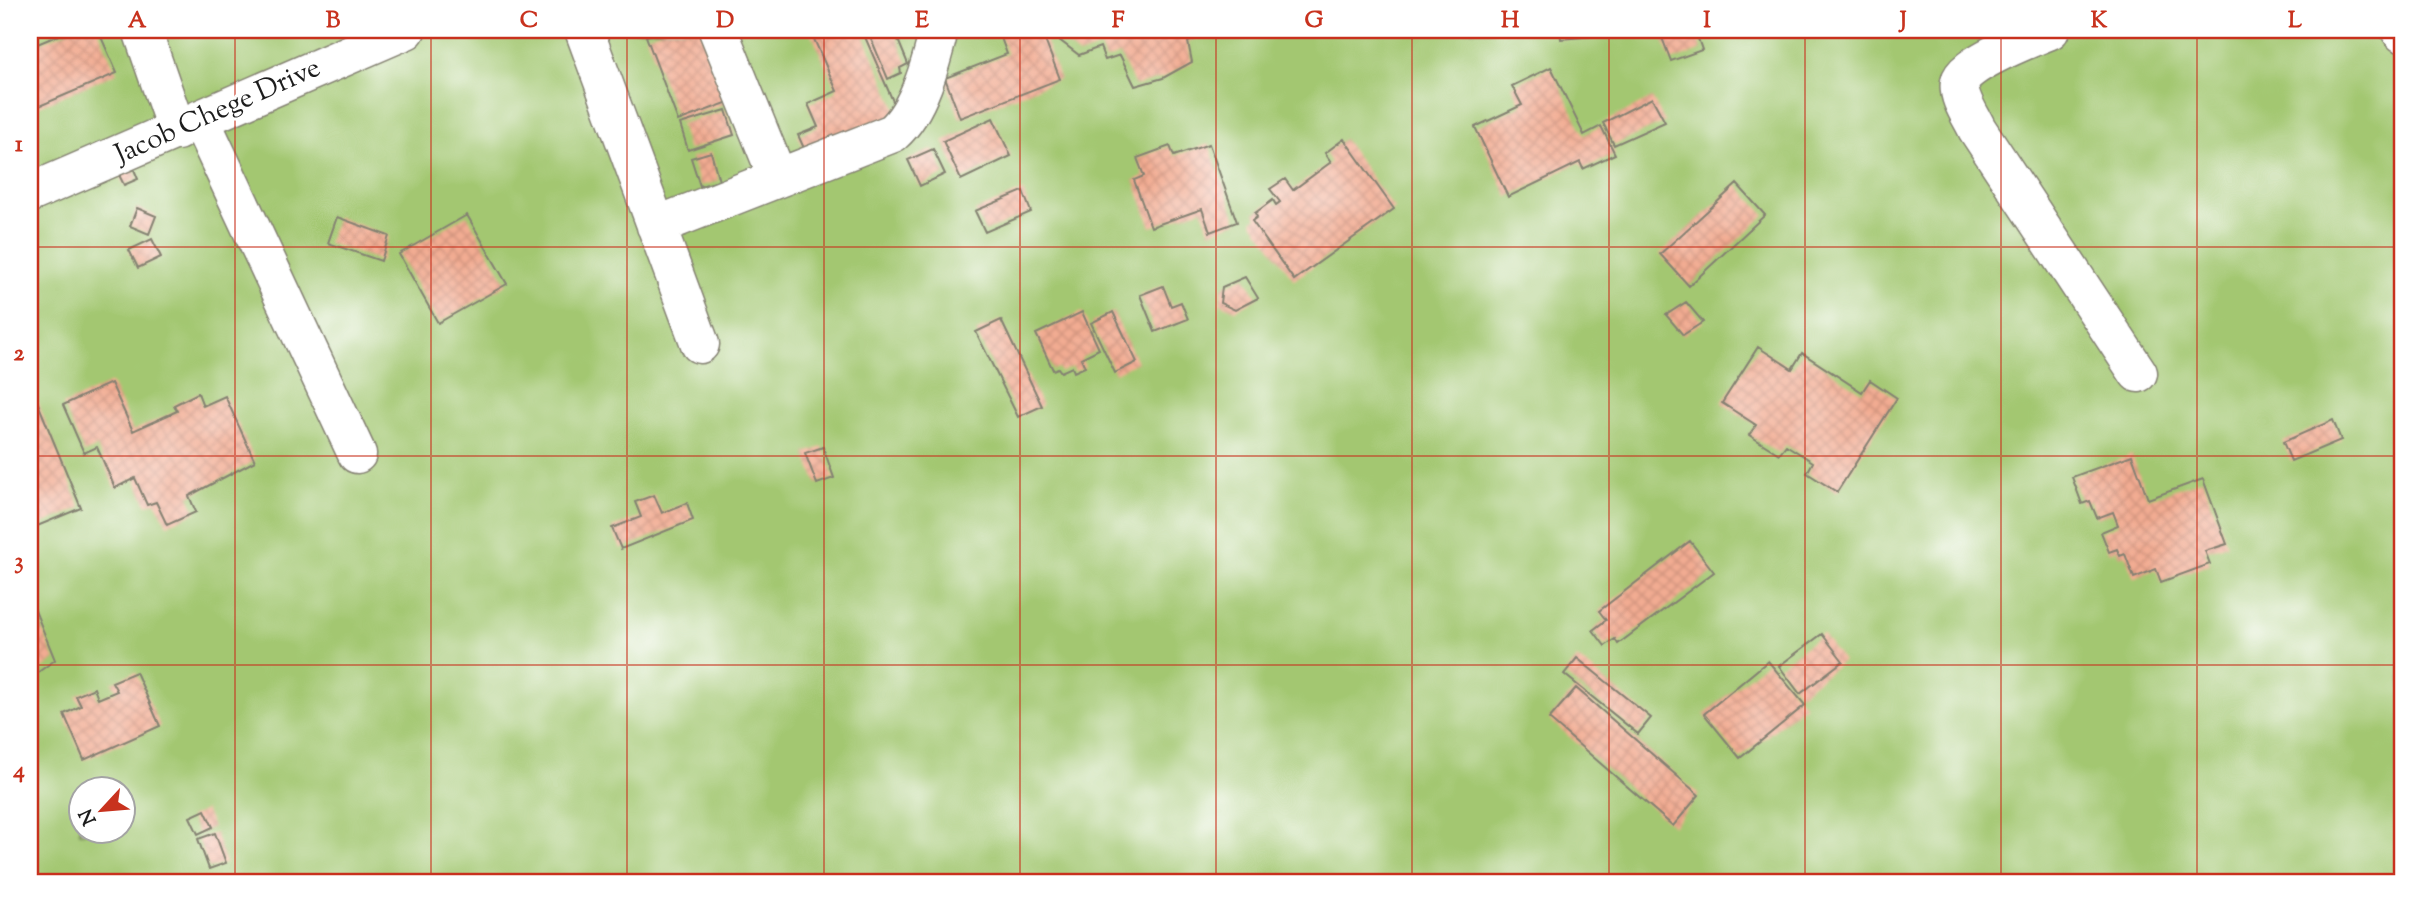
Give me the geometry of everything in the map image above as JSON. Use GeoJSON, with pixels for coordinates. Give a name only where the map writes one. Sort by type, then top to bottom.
{"type":"FeatureCollection","features":[{"type":"Feature","properties":{"kind":"street"},"geometry":{"type":"LineString","coordinates":[[142,30],[357,454]]}},
{"type":"Feature","properties":{"kind":"street","name":"Jacob Chege Drive"},"geometry":{"type":"LineString","coordinates":[[30,193],[406,30]]}},
{"type":"Feature","properties":{"kind":"street"},"geometry":{"type":"LineString","coordinates":[[584,30],[700,344]]}},
{"type":"Feature","properties":{"kind":"street"},"geometry":{"type":"LineString","coordinates":[[718,30],[778,178]]}},
{"type":"Feature","properties":{"kind":"street"},"geometry":{"type":"LineString","coordinates":[[656,226],[893,133],[900,127],[918,93],[939,30]]}},
{"type":"Feature","properties":{"kind":"street"},"geometry":{"type":"LineString","coordinates":[[2049,30],[1970,68],[1960,79],[1959,92],[1977,129],[2138,373]]}},
{"type":"Feature","properties":{"kind":"green space"},"geometry":{"type":"Polygon","coordinates":[[[30,30],[2402,30],[2402,882],[30,882],[30,30]]]}},
{"type":"Feature","properties":{"kind":"building"},"geometry":{"type":"Polygon","coordinates":[[[71,30],[98,30],[117,73],[30,110],[30,47],[71,30]]]}},
{"type":"Feature","properties":{"kind":"building"},"geometry":{"type":"Polygon","coordinates":[[[664,30],[702,30],[729,102],[678,121],[646,36],[664,30]]]}},
{"type":"Feature","properties":{"kind":"building"},"geometry":{"type":"Polygon","coordinates":[[[810,30],[862,30],[899,115],[807,155],[798,135],[818,127],[808,104],[837,91],[810,30]]]}},
{"type":"Feature","properties":{"kind":"building"},"geometry":{"type":"Polygon","coordinates":[[[885,30],[894,30],[908,64],[900,68],[901,73],[888,79],[870,36],[885,30]]]}},
{"type":"Feature","properties":{"kind":"building"},"geometry":{"type":"Polygon","coordinates":[[[998,30],[1041,30],[1060,79],[960,118],[945,78],[1007,54],[998,30]]]}},
{"type":"Feature","properties":{"kind":"building"},"geometry":{"type":"Polygon","coordinates":[[[1055,30],[1208,30],[1207,34],[1188,42],[1192,62],[1163,78],[1135,86],[1120,55],[1105,60],[1100,47],[1079,55],[1054,36],[1055,30]]]}},
{"type":"Feature","properties":{"kind":"building"},"geometry":{"type":"Polygon","coordinates":[[[1560,30],[1593,30],[1594,36],[1561,39],[1560,30]]]}},
{"type":"Feature","properties":{"kind":"building"},"geometry":{"type":"Polygon","coordinates":[[[1659,30],[1695,30],[1702,50],[1671,61],[1659,30]]]}},
{"type":"Feature","properties":{"kind":"building"},"geometry":{"type":"Polygon","coordinates":[[[1551,67],[1584,135],[1601,126],[1615,154],[1583,169],[1580,162],[1508,197],[1475,127],[1522,105],[1512,86],[1551,67]]]}},
{"type":"Feature","properties":{"kind":"building"},"geometry":{"type":"Polygon","coordinates":[[[1652,98],[1665,122],[1614,145],[1603,123],[1652,98]]]}},
{"type":"Feature","properties":{"kind":"building"},"geometry":{"type":"Polygon","coordinates":[[[726,110],[734,135],[688,150],[680,124],[726,110]]]}},
{"type":"Feature","properties":{"kind":"building"},"geometry":{"type":"Polygon","coordinates":[[[993,118],[1011,156],[961,180],[943,141],[993,118]]]}},
{"type":"Feature","properties":{"kind":"building"},"geometry":{"type":"Polygon","coordinates":[[[1344,139],[1394,209],[1294,280],[1252,221],[1257,217],[1255,213],[1273,200],[1276,205],[1280,202],[1270,189],[1285,179],[1293,190],[1331,162],[1325,153],[1344,139]]]}},
{"type":"Feature","properties":{"kind":"building"},"geometry":{"type":"Polygon","coordinates":[[[1209,144],[1237,222],[1210,232],[1202,209],[1151,227],[1134,180],[1144,176],[1137,158],[1170,146],[1174,156],[1209,144]]]}},
{"type":"Feature","properties":{"kind":"building"},"geometry":{"type":"Polygon","coordinates":[[[933,149],[945,174],[920,186],[908,160],[933,149]]]}},
{"type":"Feature","properties":{"kind":"building"},"geometry":{"type":"Polygon","coordinates":[[[711,152],[719,181],[700,186],[691,158],[711,152]]]}},
{"type":"Feature","properties":{"kind":"building"},"geometry":{"type":"Polygon","coordinates":[[[133,167],[138,179],[124,185],[119,175],[133,167]]]}},
{"type":"Feature","properties":{"kind":"building"},"geometry":{"type":"Polygon","coordinates":[[[1737,184],[1765,215],[1689,286],[1660,254],[1737,184]]]}},
{"type":"Feature","properties":{"kind":"building"},"geometry":{"type":"Polygon","coordinates":[[[1023,191],[1031,212],[985,232],[975,211],[1023,191]]]}},
{"type":"Feature","properties":{"kind":"building"},"geometry":{"type":"Polygon","coordinates":[[[137,208],[156,216],[149,234],[130,226],[137,208]]]}},
{"type":"Feature","properties":{"kind":"building"},"geometry":{"type":"Polygon","coordinates":[[[467,215],[507,284],[438,323],[399,254],[467,215]]]}},
{"type":"Feature","properties":{"kind":"building"},"geometry":{"type":"Polygon","coordinates":[[[337,217],[389,236],[381,261],[328,243],[337,217]]]}},
{"type":"Feature","properties":{"kind":"building"},"geometry":{"type":"Polygon","coordinates":[[[152,239],[161,257],[138,268],[129,250],[152,239]]]}},
{"type":"Feature","properties":{"kind":"building"},"geometry":{"type":"Polygon","coordinates":[[[1245,277],[1258,298],[1235,310],[1220,303],[1222,287],[1245,277]]]}},
{"type":"Feature","properties":{"kind":"building"},"geometry":{"type":"Polygon","coordinates":[[[1163,286],[1171,306],[1181,302],[1188,319],[1155,332],[1140,295],[1163,286]]]}},
{"type":"Feature","properties":{"kind":"building"},"geometry":{"type":"Polygon","coordinates":[[[1686,302],[1703,322],[1683,335],[1666,315],[1686,302]]]}},
{"type":"Feature","properties":{"kind":"building"},"geometry":{"type":"Polygon","coordinates":[[[1082,312],[1099,349],[1081,358],[1085,367],[1074,372],[1072,367],[1061,372],[1058,368],[1053,370],[1036,334],[1082,312]]]}},
{"type":"Feature","properties":{"kind":"building"},"geometry":{"type":"Polygon","coordinates":[[[1113,312],[1137,362],[1115,373],[1091,323],[1113,312]]]}},
{"type":"Feature","properties":{"kind":"building"},"geometry":{"type":"Polygon","coordinates":[[[1001,320],[1042,406],[1018,417],[976,332],[1001,320]]]}},
{"type":"Feature","properties":{"kind":"building"},"geometry":{"type":"Polygon","coordinates":[[[1758,347],[1792,369],[1802,353],[1862,392],[1870,380],[1897,398],[1837,492],[1807,473],[1813,462],[1786,445],[1779,454],[1749,435],[1756,425],[1722,403],[1758,347]]]}},
{"type":"Feature","properties":{"kind":"building"},"geometry":{"type":"Polygon","coordinates":[[[111,383],[133,431],[177,411],[174,405],[198,393],[203,406],[225,396],[255,461],[189,496],[196,512],[167,525],[156,502],[147,505],[135,478],[115,488],[97,447],[84,453],[63,405],[111,383]]]}},
{"type":"Feature","properties":{"kind":"building"},"geometry":{"type":"Polygon","coordinates":[[[30,384],[81,508],[30,529],[30,384]]]}},
{"type":"Feature","properties":{"kind":"building"},"geometry":{"type":"Polygon","coordinates":[[[2333,420],[2341,440],[2291,461],[2283,442],[2333,420]]]}},
{"type":"Feature","properties":{"kind":"building"},"geometry":{"type":"Polygon","coordinates":[[[823,447],[834,478],[817,484],[805,453],[823,447]]]}},
{"type":"Feature","properties":{"kind":"building"},"geometry":{"type":"Polygon","coordinates":[[[2132,455],[2148,499],[2203,479],[2227,544],[2205,551],[2210,564],[2161,582],[2156,569],[2134,578],[2125,554],[2120,556],[2117,549],[2109,552],[2101,532],[2118,525],[2113,512],[2097,518],[2090,501],[2082,504],[2072,477],[2132,455]]]}},
{"type":"Feature","properties":{"kind":"building"},"geometry":{"type":"Polygon","coordinates":[[[654,495],[662,513],[687,503],[693,520],[621,549],[612,528],[641,517],[635,502],[654,495]]]}},
{"type":"Feature","properties":{"kind":"building"},"geometry":{"type":"Polygon","coordinates":[[[1690,541],[1714,572],[1618,644],[1615,639],[1605,646],[1593,630],[1606,620],[1599,611],[1690,541]]]}},
{"type":"Feature","properties":{"kind":"building"},"geometry":{"type":"Polygon","coordinates":[[[30,598],[55,660],[30,678],[30,598]]]}},
{"type":"Feature","properties":{"kind":"building"},"geometry":{"type":"Polygon","coordinates":[[[1822,634],[1843,661],[1800,694],[1779,666],[1822,634]]]}},
{"type":"Feature","properties":{"kind":"building"},"geometry":{"type":"Polygon","coordinates":[[[1577,658],[1651,718],[1638,734],[1564,674],[1577,658]]]}},
{"type":"Feature","properties":{"kind":"building"},"geometry":{"type":"Polygon","coordinates":[[[1768,661],[1805,705],[1740,758],[1704,714],[1768,661]]]}},
{"type":"Feature","properties":{"kind":"building"},"geometry":{"type":"Polygon","coordinates":[[[136,672],[160,726],[84,760],[64,714],[81,706],[76,696],[94,688],[98,699],[117,691],[112,682],[136,672]]]}},
{"type":"Feature","properties":{"kind":"building"},"geometry":{"type":"Polygon","coordinates":[[[1576,688],[1699,795],[1673,826],[1549,719],[1576,688]]]}},
{"type":"Feature","properties":{"kind":"building"},"geometry":{"type":"Polygon","coordinates":[[[205,810],[213,827],[198,834],[190,817],[205,810]]]}},
{"type":"Feature","properties":{"kind":"building"},"geometry":{"type":"Polygon","coordinates":[[[215,833],[226,863],[209,869],[198,839],[215,833]]]}}]}
